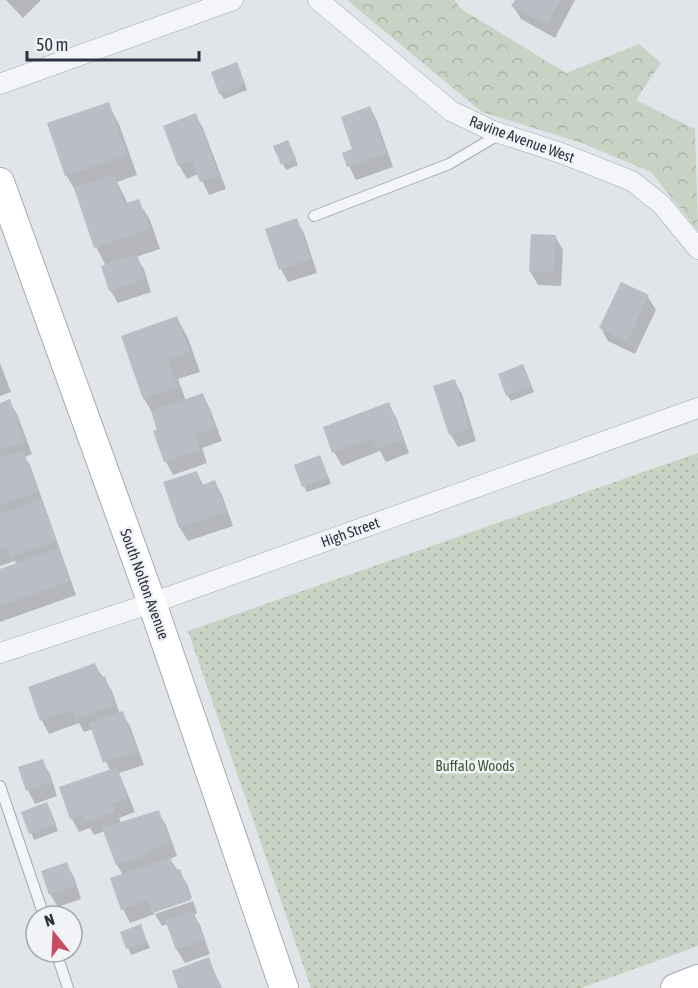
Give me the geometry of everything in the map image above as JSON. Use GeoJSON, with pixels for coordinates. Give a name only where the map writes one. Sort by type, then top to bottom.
{"type":"FeatureCollection","features":[{"type":"Feature","properties":{"kind":"street"},"geometry":{"type":"LineString","coordinates":[[0,84],[233,0]]}},
{"type":"Feature","properties":{"kind":"street","name":"Ravine Avenue West"},"geometry":{"type":"LineString","coordinates":[[318,0],[450,111],[500,134],[561,153],[632,181],[662,205],[698,249]]}},
{"type":"Feature","properties":{"kind":"street","name":"South Nolton Avenue"},"geometry":{"type":"LineString","coordinates":[[0,182],[152,603],[284,988]]}},
{"type":"Feature","properties":{"kind":"street","name":"High Street"},"geometry":{"type":"LineString","coordinates":[[0,653],[152,603],[698,408]]}},
{"type":"Feature","properties":{"kind":"street"},"geometry":{"type":"LineString","coordinates":[[675,988],[698,980]]}},
{"type":"Feature","properties":{"kind":"lane"},"geometry":{"type":"LineString","coordinates":[[314,216],[449,164],[500,134]]}},
{"type":"Feature","properties":{"kind":"lane"},"geometry":{"type":"LineString","coordinates":[[0,786],[40,904]]}},
{"type":"Feature","properties":{"kind":"lane"},"geometry":{"type":"LineString","coordinates":[[60,964],[68,988]]}},
{"type":"Feature","properties":{"kind":"green space"},"geometry":{"type":"Polygon","coordinates":[[[347,0],[455,0],[460,8],[566,73],[639,44],[661,63],[636,100],[695,129],[698,231],[651,172],[582,143],[482,112],[347,0]]]}},
{"type":"Feature","properties":{"kind":"green space","name":"Buffalo Woods"},"geometry":{"type":"Polygon","coordinates":[[[698,453],[698,946],[581,988],[311,988],[188,631],[698,453]]]}},
{"type":"Feature","properties":{"kind":"building"},"geometry":{"type":"Polygon","coordinates":[[[515,0],[561,0],[547,25],[511,6],[515,0]]]}},
{"type":"Feature","properties":{"kind":"building"},"geometry":{"type":"Polygon","coordinates":[[[237,62],[245,84],[219,94],[211,72],[237,62]]]}},
{"type":"Feature","properties":{"kind":"building"},"geometry":{"type":"Polygon","coordinates":[[[109,102],[127,155],[65,176],[47,123],[109,102]]]}},
{"type":"Feature","properties":{"kind":"building"},"geometry":{"type":"Polygon","coordinates":[[[370,106],[387,153],[347,167],[342,153],[352,149],[341,117],[370,106]]]}},
{"type":"Feature","properties":{"kind":"building"},"geometry":{"type":"Polygon","coordinates":[[[196,113],[219,175],[200,182],[192,161],[178,166],[163,126],[196,113]]]}},
{"type":"Feature","properties":{"kind":"building"},"geometry":{"type":"Polygon","coordinates":[[[288,140],[296,159],[281,165],[273,146],[288,140]]]}},
{"type":"Feature","properties":{"kind":"building"},"geometry":{"type":"Polygon","coordinates":[[[114,174],[124,204],[139,199],[150,229],[94,248],[74,188],[114,174]]]}},
{"type":"Feature","properties":{"kind":"building"},"geometry":{"type":"Polygon","coordinates":[[[297,218],[311,259],[279,270],[265,229],[297,218]]]}},
{"type":"Feature","properties":{"kind":"building"},"geometry":{"type":"Polygon","coordinates":[[[531,234],[556,235],[554,273],[529,272],[531,234]]]}},
{"type":"Feature","properties":{"kind":"building"},"geometry":{"type":"Polygon","coordinates":[[[137,254],[145,279],[109,291],[101,266],[137,254]]]}},
{"type":"Feature","properties":{"kind":"building"},"geometry":{"type":"Polygon","coordinates":[[[621,282],[649,295],[627,342],[599,328],[621,282]]]}},
{"type":"Feature","properties":{"kind":"building"},"geometry":{"type":"Polygon","coordinates":[[[177,316],[190,352],[168,360],[178,387],[143,399],[121,336],[177,316]]]}},
{"type":"Feature","properties":{"kind":"building"},"geometry":{"type":"Polygon","coordinates":[[[523,364],[532,386],[506,396],[498,374],[523,364]]]}},
{"type":"Feature","properties":{"kind":"building"},"geometry":{"type":"Polygon","coordinates":[[[455,379],[470,428],[449,435],[433,386],[455,379]]]}},
{"type":"Feature","properties":{"kind":"building"},"geometry":{"type":"Polygon","coordinates":[[[203,393],[215,427],[195,435],[201,450],[164,462],[153,431],[157,430],[151,411],[203,393]]]}},
{"type":"Feature","properties":{"kind":"building"},"geometry":{"type":"Polygon","coordinates":[[[10,399],[25,441],[0,450],[0,403],[10,399]]]}},
{"type":"Feature","properties":{"kind":"building"},"geometry":{"type":"Polygon","coordinates":[[[389,402],[403,440],[377,449],[373,438],[332,453],[323,427],[389,402]]]}},
{"type":"Feature","properties":{"kind":"building"},"geometry":{"type":"Polygon","coordinates":[[[23,450],[38,492],[0,505],[0,458],[23,450]]]}},
{"type":"Feature","properties":{"kind":"building"},"geometry":{"type":"Polygon","coordinates":[[[320,455],[328,477],[302,487],[294,465],[320,455]]]}},
{"type":"Feature","properties":{"kind":"building"},"geometry":{"type":"Polygon","coordinates":[[[197,471],[202,485],[215,480],[227,512],[179,528],[163,482],[197,471]]]}},
{"type":"Feature","properties":{"kind":"building"},"geometry":{"type":"Polygon","coordinates":[[[41,499],[56,541],[11,557],[7,548],[0,550],[0,514],[41,499]]]}},
{"type":"Feature","properties":{"kind":"building"},"geometry":{"type":"Polygon","coordinates":[[[58,548],[70,581],[0,606],[0,569],[58,548]]]}},
{"type":"Feature","properties":{"kind":"building"},"geometry":{"type":"Polygon","coordinates":[[[95,663],[100,677],[105,676],[115,705],[75,719],[72,710],[40,721],[28,687],[95,663]]]}},
{"type":"Feature","properties":{"kind":"building"},"geometry":{"type":"Polygon","coordinates":[[[123,711],[137,751],[103,763],[89,723],[123,711]]]}},
{"type":"Feature","properties":{"kind":"building"},"geometry":{"type":"Polygon","coordinates":[[[43,759],[51,782],[26,791],[18,767],[43,759]]]}},
{"type":"Feature","properties":{"kind":"building"},"geometry":{"type":"Polygon","coordinates":[[[117,767],[128,799],[112,804],[115,812],[85,822],[83,815],[70,819],[59,787],[117,767]]]}},
{"type":"Feature","properties":{"kind":"building"},"geometry":{"type":"Polygon","coordinates":[[[47,802],[56,824],[29,834],[21,812],[47,802]]]}},
{"type":"Feature","properties":{"kind":"building"},"geometry":{"type":"Polygon","coordinates":[[[159,810],[170,843],[145,852],[146,855],[116,865],[102,828],[159,810]]]}},
{"type":"Feature","properties":{"kind":"building"},"geometry":{"type":"Polygon","coordinates":[[[170,857],[175,870],[180,869],[191,900],[153,913],[148,900],[121,910],[110,878],[170,857]]]}},
{"type":"Feature","properties":{"kind":"building"},"geometry":{"type":"Polygon","coordinates":[[[67,862],[75,885],[49,895],[41,871],[67,862]]]}},
{"type":"Feature","properties":{"kind":"building"},"geometry":{"type":"Polygon","coordinates":[[[193,910],[204,940],[176,950],[165,920],[193,910]]]}},
{"type":"Feature","properties":{"kind":"building"},"geometry":{"type":"Polygon","coordinates":[[[141,924],[147,942],[126,949],[120,932],[141,924]]]}},
{"type":"Feature","properties":{"kind":"building"},"geometry":{"type":"Polygon","coordinates":[[[209,957],[220,988],[178,988],[172,971],[209,957]]]}}]}
